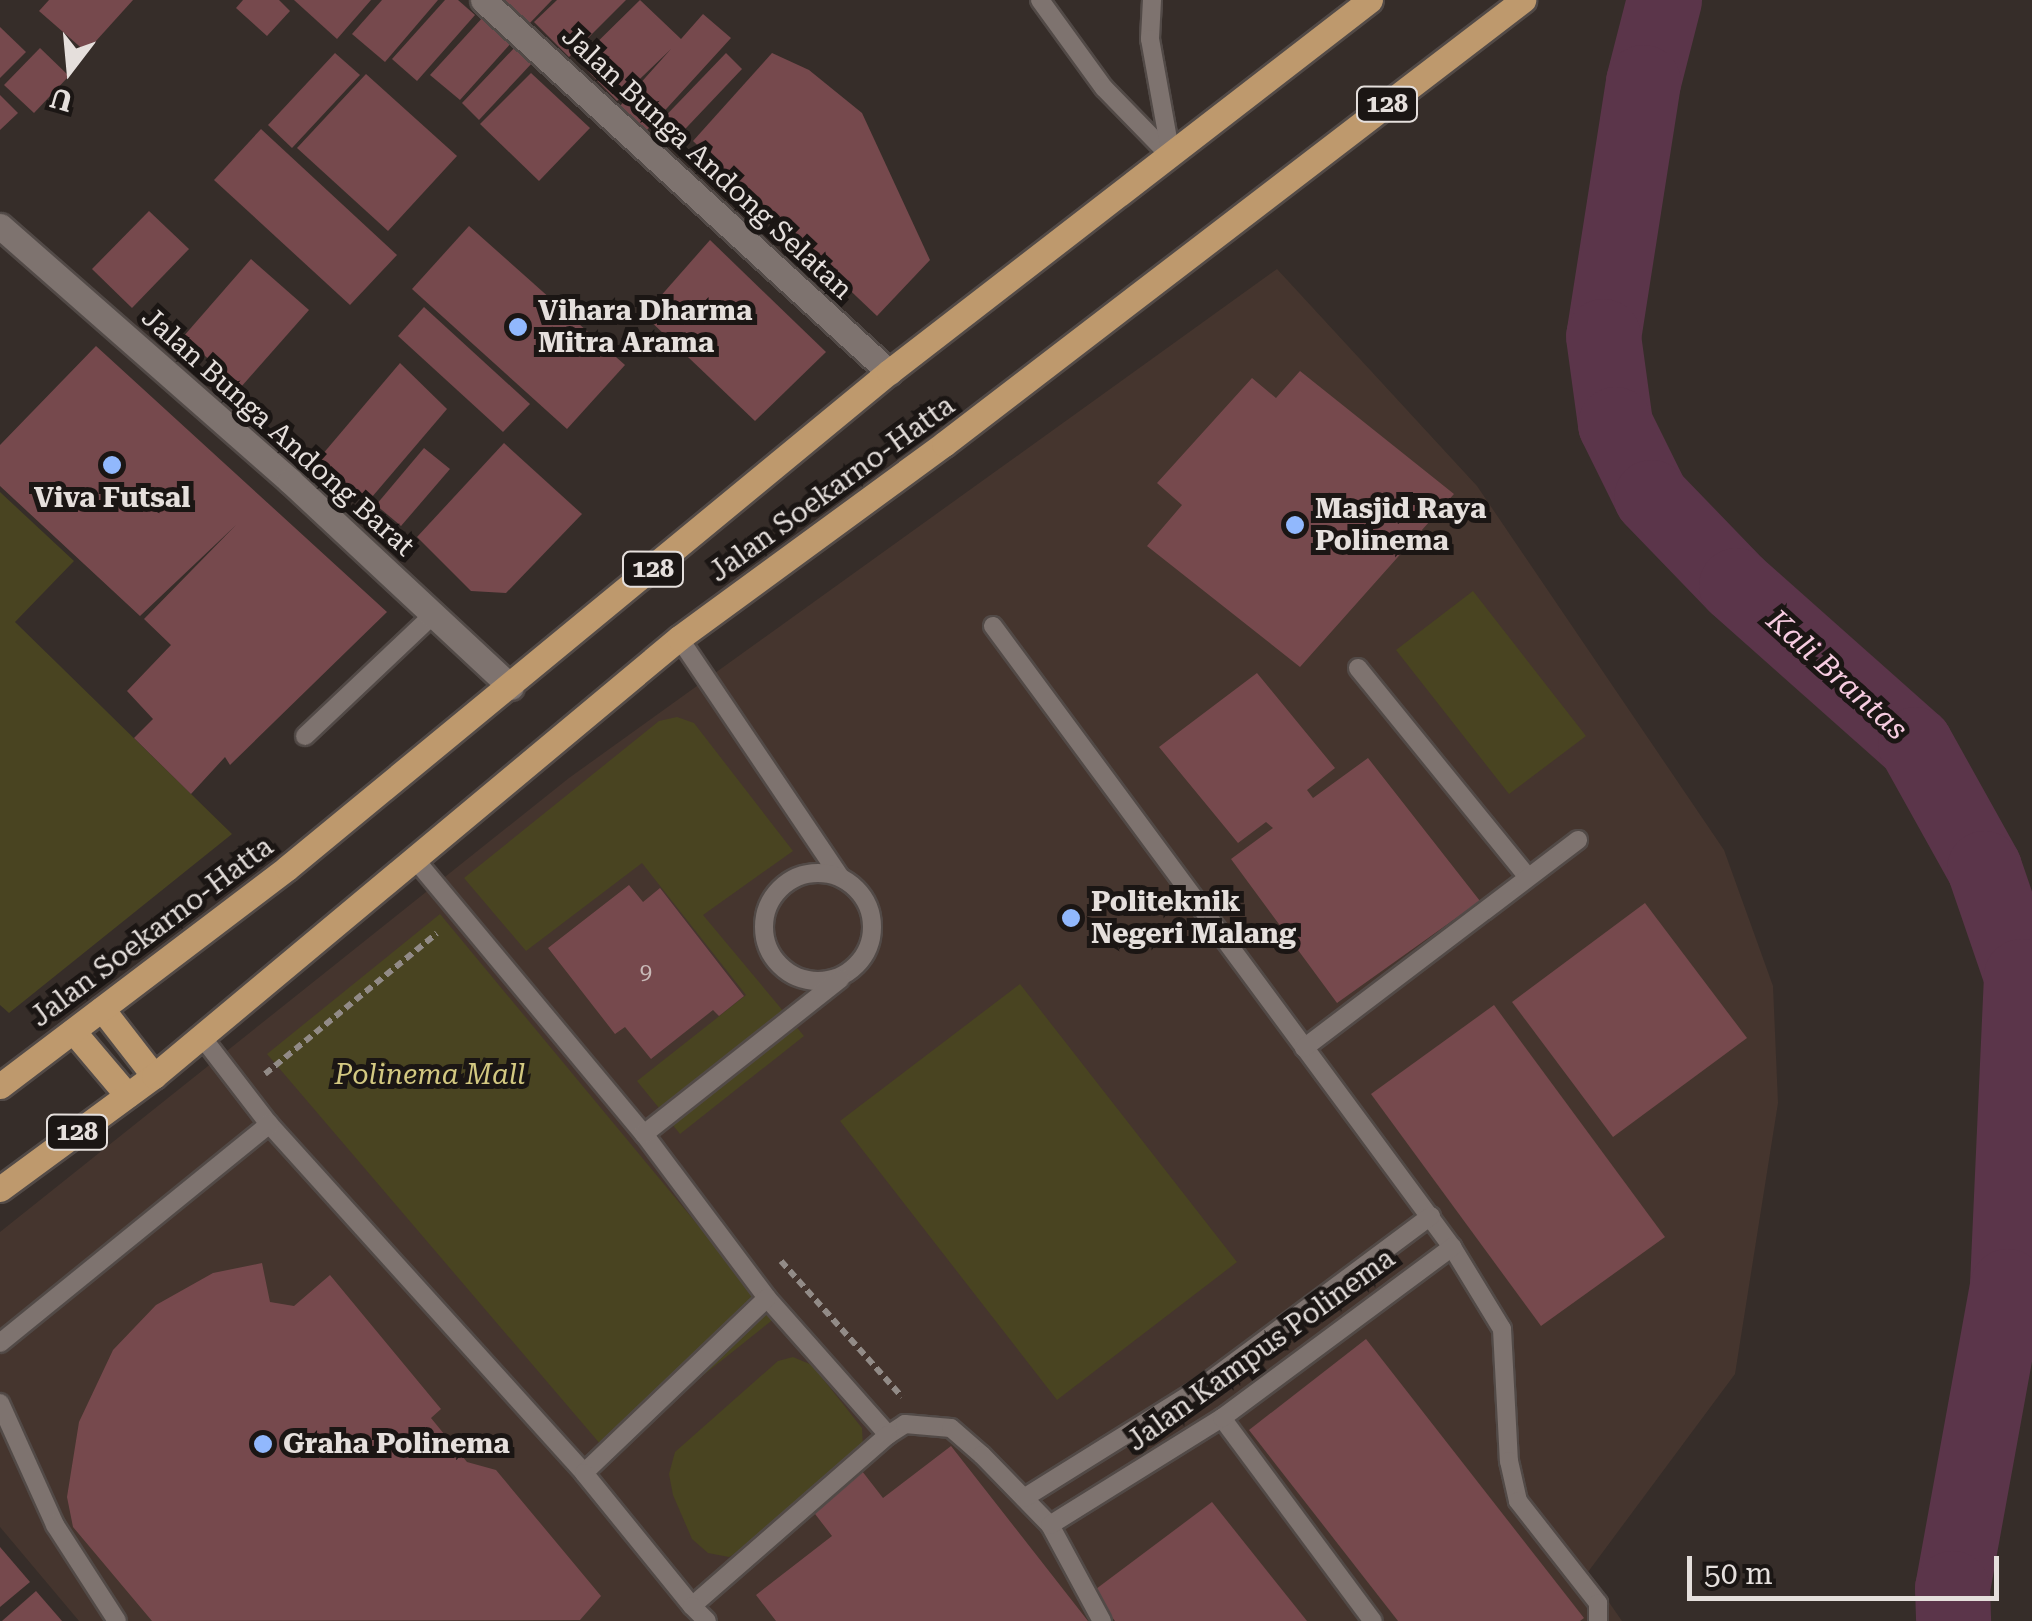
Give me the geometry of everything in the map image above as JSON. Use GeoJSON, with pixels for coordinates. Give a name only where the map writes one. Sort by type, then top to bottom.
{"type":"FeatureCollection","features":[{"type":"Feature","properties":{"kind":"main road","name":"Jalan Soekarno-Hatta"},"geometry":{"type":"LineString","coordinates":[[0,1086],[511,687],[889,372],[1370,0]]}},
{"type":"Feature","properties":{"kind":"main road","name":"Jalan Soekarno-Hatta"},"geometry":{"type":"LineString","coordinates":[[0,1189],[154,1076],[680,638],[1523,0]]}},
{"type":"Feature","properties":{"kind":"main road"},"geometry":{"type":"LineString","coordinates":[[102,1009],[154,1076]]}},
{"type":"Feature","properties":{"kind":"main road"},"geometry":{"type":"LineString","coordinates":[[73,1031],[127,1095]]}},
{"type":"Feature","properties":{"kind":"street","name":"Jalan Bunga Andong Selatan"},"geometry":{"type":"LineString","coordinates":[[483,0],[889,372]]}},
{"type":"Feature","properties":{"kind":"street","name":"Jalan Bunga Andong Barat"},"geometry":{"type":"LineString","coordinates":[[0,226],[435,612],[511,687]]}},
{"type":"Feature","properties":{"kind":"lane"},"geometry":{"type":"LineString","coordinates":[[1040,0],[1104,88],[1171,157]]}},
{"type":"Feature","properties":{"kind":"lane"},"geometry":{"type":"LineString","coordinates":[[1152,0],[1150,39],[1171,157]]}},
{"type":"Feature","properties":{"kind":"lane"},"geometry":{"type":"LineString","coordinates":[[305,736],[435,612]]}},
{"type":"Feature","properties":{"kind":"lane"},"geometry":{"type":"LineString","coordinates":[[993,626],[1452,1246],[1502,1329],[1509,1461],[1518,1501],[1598,1603],[1598,1621]]}},
{"type":"Feature","properties":{"kind":"lane"},"geometry":{"type":"LineString","coordinates":[[644,1134],[845,975],[868,950],[873,916],[866,900],[840,877],[680,638]]}},
{"type":"Feature","properties":{"kind":"lane"},"geometry":{"type":"LineString","coordinates":[[1358,668],[1527,876]]}},
{"type":"Feature","properties":{"kind":"lane"},"geometry":{"type":"LineString","coordinates":[[1304,1048],[1578,840]]}},
{"type":"Feature","properties":{"kind":"lane"},"geometry":{"type":"LineString","coordinates":[[413,857],[644,1134],[767,1298],[888,1435]]}},
{"type":"Feature","properties":{"kind":"lane"},"geometry":{"type":"LineString","coordinates":[[840,877],[803,874],[786,882],[765,913],[763,932],[768,950],[794,976],[828,981],[845,975]]}},
{"type":"Feature","properties":{"kind":"lane"},"geometry":{"type":"LineString","coordinates":[[202,1037],[269,1124],[584,1474],[707,1621]]}},
{"type":"Feature","properties":{"kind":"lane"},"geometry":{"type":"LineString","coordinates":[[0,1343],[269,1124]]}},
{"type":"Feature","properties":{"kind":"lane","name":"Jalan Kampus Polinema"},"geometry":{"type":"LineString","coordinates":[[1024,1498],[1200,1388],[1432,1216]]}},
{"type":"Feature","properties":{"kind":"lane","name":"Jalan Kampus Polinema"},"geometry":{"type":"LineString","coordinates":[[1050,1525],[1222,1418],[1452,1246]]}},
{"type":"Feature","properties":{"kind":"lane"},"geometry":{"type":"LineString","coordinates":[[584,1474],[767,1298]]}},
{"type":"Feature","properties":{"kind":"lane"},"geometry":{"type":"LineString","coordinates":[[0,1403],[54,1525],[117,1621]]}},
{"type":"Feature","properties":{"kind":"lane"},"geometry":{"type":"LineString","coordinates":[[1222,1418],[1372,1621]]}},
{"type":"Feature","properties":{"kind":"lane"},"geometry":{"type":"LineString","coordinates":[[692,1606],[905,1424],[951,1428],[1024,1498],[1050,1525],[1102,1621]]}},
{"type":"Feature","properties":{"kind":"path"},"geometry":{"type":"LineString","coordinates":[[245,1090],[460,915]]}},
{"type":"Feature","properties":{"kind":"shaded area","name":"Politeknik Negeri Malang"},"geometry":{"type":"Polygon","coordinates":[[[1277,269],[1477,486],[1724,850],[1773,986],[1778,1103],[1735,1374],[1588,1572],[1622,1621],[79,1621],[0,1527],[0,1232],[569,778],[1277,269]]]}},
{"type":"Feature","properties":{"kind":"green space"},"geometry":{"type":"Polygon","coordinates":[[[0,492],[74,561],[15,622],[232,834],[9,1013],[0,1005],[0,492]]]}},
{"type":"Feature","properties":{"kind":"green space"},"geometry":{"type":"Polygon","coordinates":[[[1473,591],[1586,736],[1509,794],[1396,650],[1473,591]]]}},
{"type":"Feature","properties":{"kind":"green space"},"geometry":{"type":"Polygon","coordinates":[[[677,717],[694,723],[793,851],[703,915],[804,1036],[680,1134],[637,1081],[746,995],[642,863],[526,951],[464,878],[659,721],[677,717]]]}},
{"type":"Feature","properties":{"kind":"green space","name":"Polinema Mall"},"geometry":{"type":"Polygon","coordinates":[[[440,914],[775,1318],[607,1452],[267,1054],[440,914]]]}},
{"type":"Feature","properties":{"kind":"green space"},"geometry":{"type":"Polygon","coordinates":[[[1020,984],[1237,1262],[1057,1400],[840,1121],[1020,984]]]}},
{"type":"Feature","properties":{"kind":"green space"},"geometry":{"type":"Polygon","coordinates":[[[793,1357],[812,1365],[862,1428],[863,1447],[746,1548],[729,1557],[708,1553],[692,1539],[673,1495],[669,1474],[675,1452],[778,1361],[793,1357]]]}},
{"type":"Feature","properties":{"kind":"building"},"geometry":{"type":"Polygon","coordinates":[[[49,0],[133,0],[86,52],[39,11],[49,0]]]}},
{"type":"Feature","properties":{"kind":"building"},"geometry":{"type":"Polygon","coordinates":[[[243,0],[279,0],[290,11],[267,36],[236,8],[243,0]]]}},
{"type":"Feature","properties":{"kind":"building"},"geometry":{"type":"Polygon","coordinates":[[[294,0],[371,0],[337,39],[294,0]]]}},
{"type":"Feature","properties":{"kind":"building"},"geometry":{"type":"Polygon","coordinates":[[[382,0],[438,0],[385,62],[352,34],[382,0]]]}},
{"type":"Feature","properties":{"kind":"building"},"geometry":{"type":"Polygon","coordinates":[[[445,0],[458,0],[475,15],[417,81],[392,59],[445,0]]]}},
{"type":"Feature","properties":{"kind":"building"},"geometry":{"type":"Polygon","coordinates":[[[502,0],[552,0],[528,25],[502,0]]]}},
{"type":"Feature","properties":{"kind":"building"},"geometry":{"type":"Polygon","coordinates":[[[557,0],[626,0],[569,57],[534,22],[557,0]]]}},
{"type":"Feature","properties":{"kind":"building"},"geometry":{"type":"Polygon","coordinates":[[[640,0],[681,39],[703,14],[731,38],[647,130],[620,106],[671,49],[617,101],[578,61],[640,0]]]}},
{"type":"Feature","properties":{"kind":"building"},"geometry":{"type":"Polygon","coordinates":[[[484,16],[513,41],[460,100],[430,75],[484,16]]]}},
{"type":"Feature","properties":{"kind":"building"},"geometry":{"type":"Polygon","coordinates":[[[0,27],[26,52],[0,78],[0,27]]]}},
{"type":"Feature","properties":{"kind":"building"},"geometry":{"type":"Polygon","coordinates":[[[516,46],[533,62],[479,120],[462,103],[516,46]]]}},
{"type":"Feature","properties":{"kind":"building"},"geometry":{"type":"Polygon","coordinates":[[[40,48],[69,76],[34,113],[4,85],[40,48]]]}},
{"type":"Feature","properties":{"kind":"building"},"geometry":{"type":"Polygon","coordinates":[[[335,53],[360,75],[292,148],[268,125],[335,53]]]}},
{"type":"Feature","properties":{"kind":"building"},"geometry":{"type":"Polygon","coordinates":[[[726,53],[742,69],[670,145],[653,129],[726,53]]]}},
{"type":"Feature","properties":{"kind":"building"},"geometry":{"type":"Polygon","coordinates":[[[772,53],[809,70],[862,113],[930,260],[877,316],[693,141],[772,53]]]}},
{"type":"Feature","properties":{"kind":"building"},"geometry":{"type":"Polygon","coordinates":[[[531,73],[590,128],[539,181],[480,124],[531,73]]]}},
{"type":"Feature","properties":{"kind":"building"},"geometry":{"type":"Polygon","coordinates":[[[366,74],[457,156],[388,231],[297,148],[366,74]]]}},
{"type":"Feature","properties":{"kind":"building"},"geometry":{"type":"Polygon","coordinates":[[[0,95],[18,113],[0,130],[0,95]]]}},
{"type":"Feature","properties":{"kind":"building"},"geometry":{"type":"Polygon","coordinates":[[[261,129],[397,255],[350,305],[214,180],[261,129]]]}},
{"type":"Feature","properties":{"kind":"building"},"geometry":{"type":"Polygon","coordinates":[[[149,211],[189,249],[132,308],[92,269],[149,211]]]}},
{"type":"Feature","properties":{"kind":"building","name":"Vihara Dharma Mitra Arama"},"geometry":{"type":"Polygon","coordinates":[[[469,226],[625,365],[567,429],[412,289],[469,226]]]}},
{"type":"Feature","properties":{"kind":"building"},"geometry":{"type":"Polygon","coordinates":[[[710,240],[826,352],[755,421],[644,315],[710,240]]]}},
{"type":"Feature","properties":{"kind":"building"},"geometry":{"type":"Polygon","coordinates":[[[251,259],[309,310],[241,387],[183,337],[251,259]]]}},
{"type":"Feature","properties":{"kind":"building"},"geometry":{"type":"Polygon","coordinates":[[[424,307],[530,404],[503,432],[398,336],[424,307]]]}},
{"type":"Feature","properties":{"kind":"building"},"geometry":{"type":"Polygon","coordinates":[[[96,346],[387,612],[230,765],[225,757],[191,794],[134,738],[153,719],[127,691],[171,645],[144,619],[236,525],[140,616],[0,486],[0,445],[96,346]]]}},
{"type":"Feature","properties":{"kind":"building"},"geometry":{"type":"Polygon","coordinates":[[[400,363],[447,409],[366,504],[316,462],[400,363]]]}},
{"type":"Feature","properties":{"kind":"building","name":"Masjid Raya Polinema"},"geometry":{"type":"Polygon","coordinates":[[[1300,371],[1454,494],[1300,667],[1147,546],[1182,505],[1157,483],[1252,378],[1276,398],[1300,371]]]}},
{"type":"Feature","properties":{"kind":"building"},"geometry":{"type":"Polygon","coordinates":[[[504,443],[582,514],[506,593],[471,591],[417,537],[504,443]]]}},
{"type":"Feature","properties":{"kind":"building"},"geometry":{"type":"Polygon","coordinates":[[[424,448],[450,469],[401,526],[376,505],[424,448]]]}},
{"type":"Feature","properties":{"kind":"building"},"geometry":{"type":"Polygon","coordinates":[[[1257,673],[1335,768],[1307,790],[1313,798],[1368,758],[1480,901],[1337,1003],[1231,859],[1273,828],[1266,822],[1238,843],[1159,747],[1257,673]]]}},
{"type":"Feature","properties":{"kind":"building"},"geometry":{"type":"Polygon","coordinates":[[[629,885],[643,902],[660,888],[744,996],[719,1016],[713,1010],[651,1059],[625,1027],[615,1034],[548,948],[629,885]]]}},
{"type":"Feature","properties":{"kind":"building"},"geometry":{"type":"Polygon","coordinates":[[[1645,903],[1747,1038],[1613,1137],[1512,1002],[1645,903]]]}},
{"type":"Feature","properties":{"kind":"building"},"geometry":{"type":"Polygon","coordinates":[[[1494,1005],[1665,1237],[1541,1326],[1371,1094],[1494,1005]]]}},
{"type":"Feature","properties":{"kind":"building","name":"Graha Polinema"},"geometry":{"type":"Polygon","coordinates":[[[262,1263],[270,1302],[294,1306],[330,1275],[441,1409],[431,1418],[467,1462],[496,1470],[601,1596],[580,1620],[152,1621],[73,1527],[67,1497],[79,1422],[113,1350],[156,1305],[213,1273],[262,1263]]]}},
{"type":"Feature","properties":{"kind":"building"},"geometry":{"type":"Polygon","coordinates":[[[1366,1339],[1584,1618],[1398,1621],[1249,1430],[1366,1339]]]}},
{"type":"Feature","properties":{"kind":"building"},"geometry":{"type":"Polygon","coordinates":[[[951,1446],[1088,1621],[776,1621],[756,1595],[832,1536],[812,1510],[862,1471],[883,1498],[951,1446]]]}},
{"type":"Feature","properties":{"kind":"building"},"geometry":{"type":"Polygon","coordinates":[[[1212,1502],[1307,1621],[1115,1621],[1092,1592],[1212,1502]]]}},
{"type":"Feature","properties":{"kind":"building"},"geometry":{"type":"Polygon","coordinates":[[[0,1547],[30,1582],[0,1607],[0,1547]]]}},
{"type":"Feature","properties":{"kind":"building"},"geometry":{"type":"Polygon","coordinates":[[[36,1591],[62,1621],[2,1621],[36,1591]]]}},
{"type":"Feature","properties":{"kind":"waterway","name":"Kali Brantas"},"geometry":{"type":"LineString","coordinates":[[1664,0],[1643,82],[1603,336],[1615,424],[1651,497],[1736,585],[1915,744],[1984,868],[2021,976],[2007,1286],[1952,1588],[1953,1621]]}},
{"type":"Feature","properties":{"kind":"place","name":"Vihara Dharma Mitra Arama"},"geometry":{"type":"Point","coordinates":[518,327]}},
{"type":"Feature","properties":{"kind":"place","name":"Viva Futsal"},"geometry":{"type":"Point","coordinates":[112,465]}},
{"type":"Feature","properties":{"kind":"place","name":"Masjid Raya Polinema"},"geometry":{"type":"Point","coordinates":[1295,525]}},
{"type":"Feature","properties":{"kind":"place","name":"Politeknik Negeri Malang"},"geometry":{"type":"Point","coordinates":[1071,918]}},
{"type":"Feature","properties":{"kind":"place","name":"Graha Polinema"},"geometry":{"type":"Point","coordinates":[263,1444]}}]}
